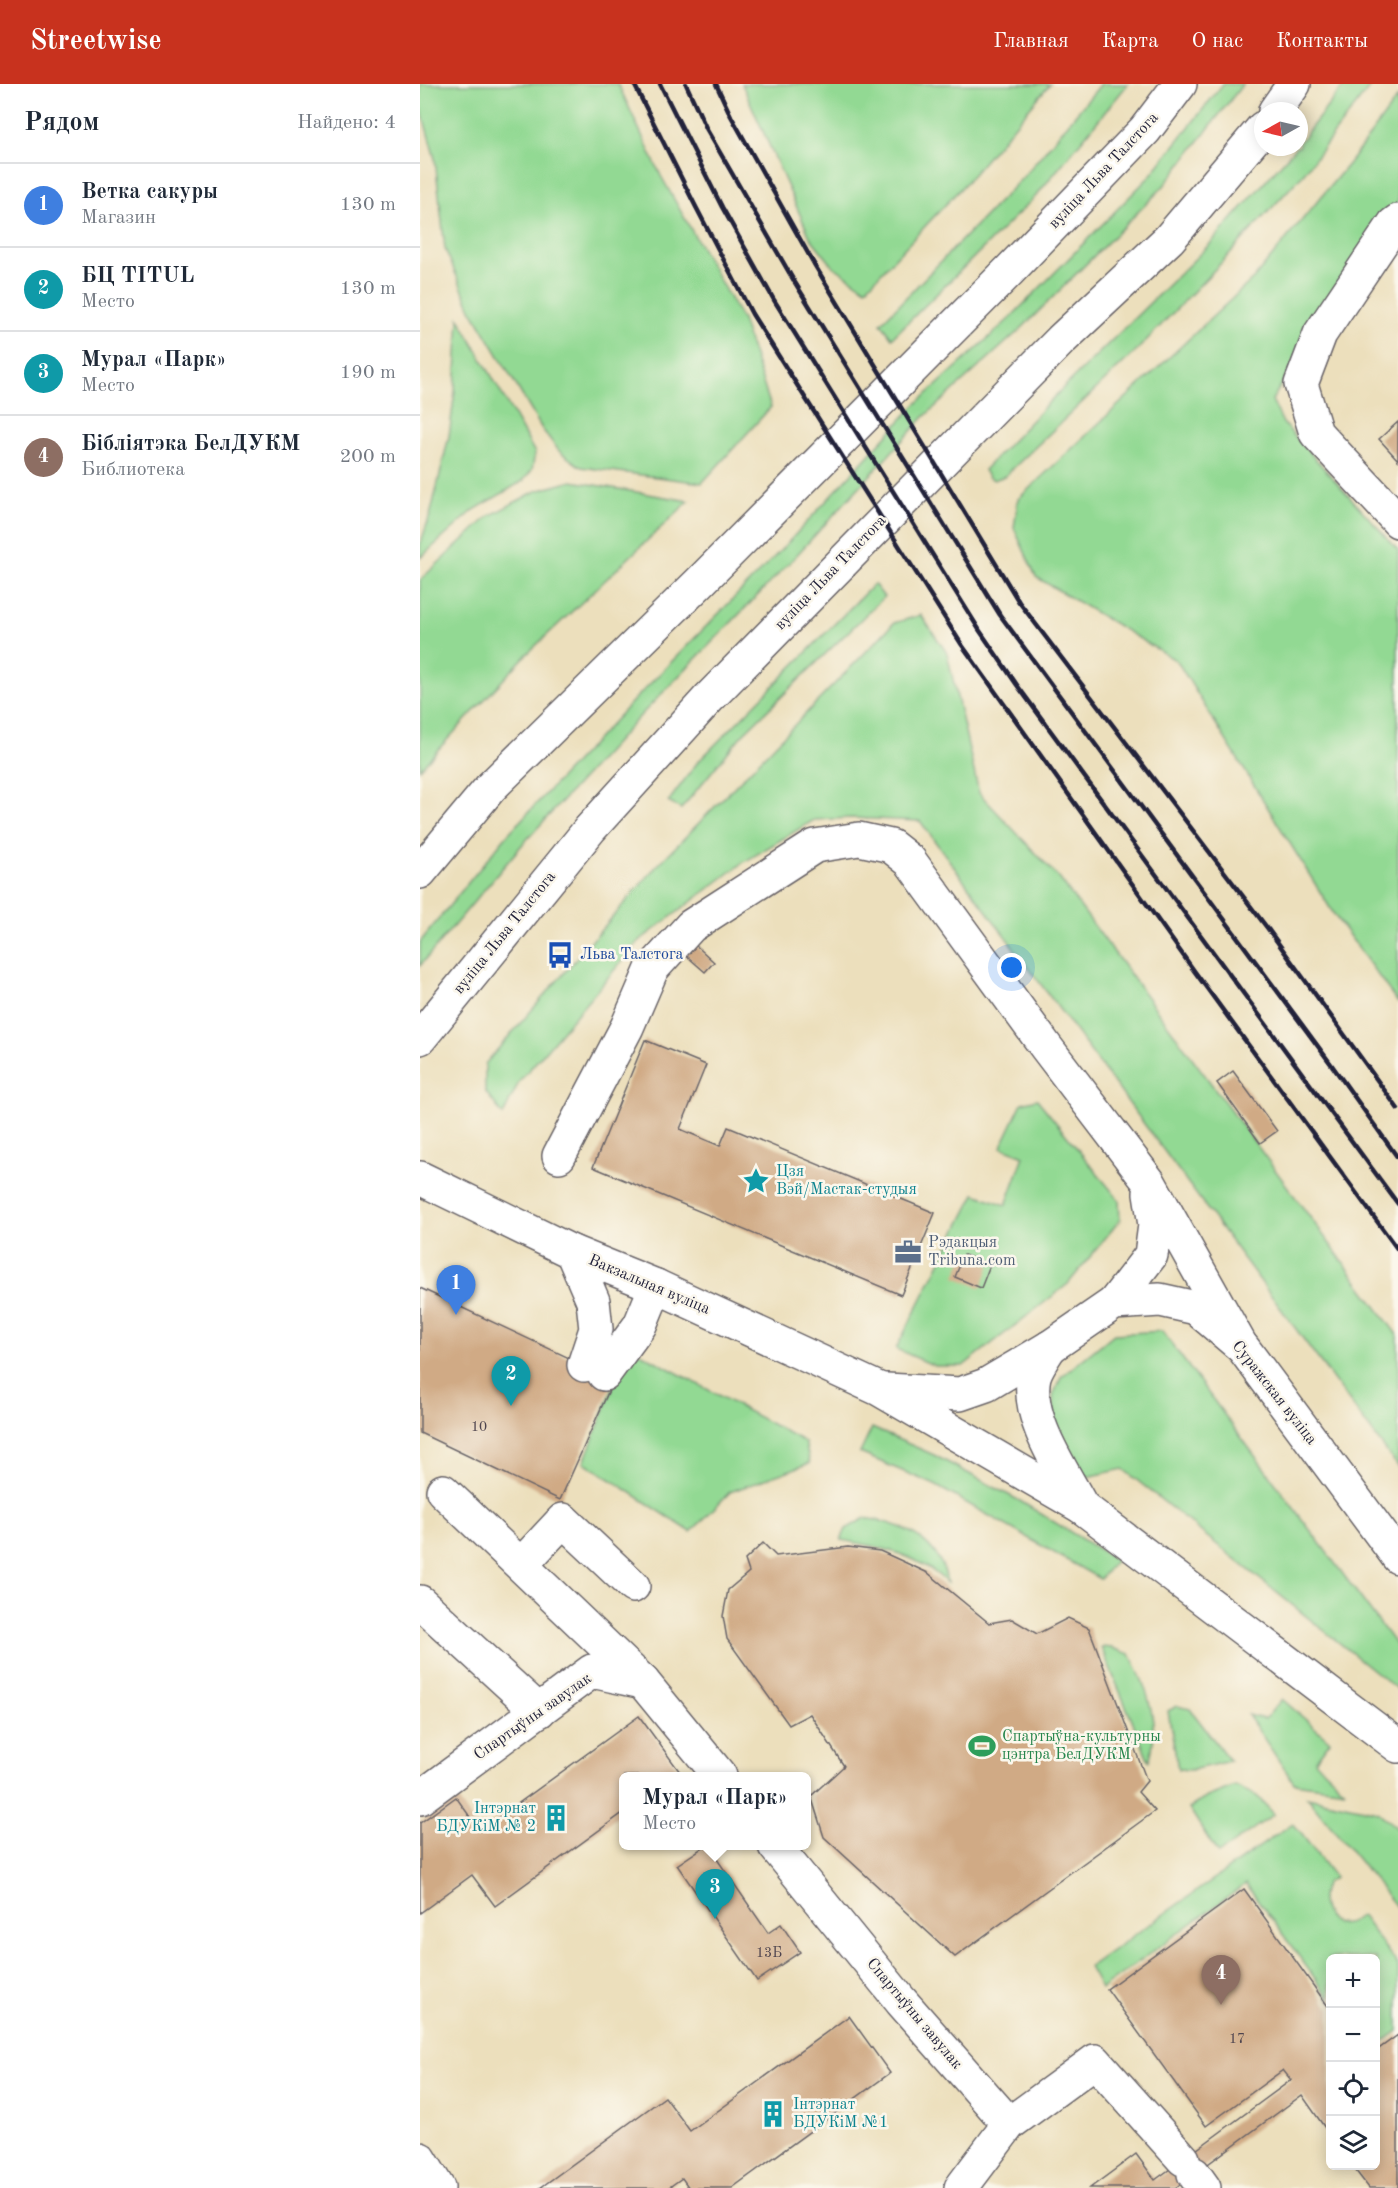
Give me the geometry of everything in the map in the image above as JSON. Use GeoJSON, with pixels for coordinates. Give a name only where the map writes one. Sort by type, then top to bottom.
{"type":"FeatureCollection","features":[{"type":"Feature","properties":{"kind":"main road","name":"вуліца Льва Талстога"},"geometry":{"type":"LineString","coordinates":[[420,872],[490,787],[699,583],[1017,262],[1145,130],[1180,84]]}},
{"type":"Feature","properties":{"kind":"main road"},"geometry":{"type":"LineString","coordinates":[[1281,102],[1294,84]]}},
{"type":"Feature","properties":{"kind":"main road","name":"вуліца Льва Талстога"},"geometry":{"type":"LineString","coordinates":[[420,1038],[590,829],[709,698],[1061,340],[1169,239],[1254,139]]}},
{"type":"Feature","properties":{"kind":"main road"},"geometry":{"type":"LineString","coordinates":[[1398,221],[1320,334],[1301,384],[1316,433],[1398,521]]}},
{"type":"Feature","properties":{"kind":"main road"},"geometry":{"type":"LineString","coordinates":[[559,1156],[627,1027],[652,969],[691,926],[815,846],[859,839],[891,846],[910,861],[1046,1047],[1149,1182],[1243,1348]]}},
{"type":"Feature","properties":{"kind":"main road","name":"Вакзальная вуліца"},"geometry":{"type":"LineString","coordinates":[[420,1178],[572,1252],[656,1286],[879,1389]]}},
{"type":"Feature","properties":{"kind":"main road"},"geometry":{"type":"LineString","coordinates":[[879,1389],[960,1394],[986,1385],[1050,1347],[1114,1303],[1151,1255],[1155,1225],[1149,1182]]}},
{"type":"Feature","properties":{"kind":"main road"},"geometry":{"type":"LineString","coordinates":[[572,1252],[593,1301],[596,1329],[594,1370],[640,1325],[656,1286]]}},
{"type":"Feature","properties":{"kind":"main road","name":"Суражская вуліца"},"geometry":{"type":"LineString","coordinates":[[1114,1303],[1160,1300],[1196,1308],[1243,1348],[1398,1557]]}},
{"type":"Feature","properties":{"kind":"main road"},"geometry":{"type":"LineString","coordinates":[[1050,1347],[1034,1375],[1034,1403],[1044,1435],[1082,1507]]}},
{"type":"Feature","properties":{"kind":"main road"},"geometry":{"type":"LineString","coordinates":[[879,1389],[1082,1507],[1398,1746]]}},
{"type":"Feature","properties":{"kind":"main road"},"geometry":{"type":"LineString","coordinates":[[443,1491],[643,1682],[717,1772]]}},
{"type":"Feature","properties":{"kind":"main road"},"geometry":{"type":"LineString","coordinates":[[521,1565],[563,1520],[633,1586]]}},
{"type":"Feature","properties":{"kind":"main road"},"geometry":{"type":"LineString","coordinates":[[420,1602],[539,1711]]}},
{"type":"Feature","properties":{"kind":"main road","name":"Спартыўны завулак"},"geometry":{"type":"LineString","coordinates":[[420,1798],[592,1671],[643,1682]]}},
{"type":"Feature","properties":{"kind":"main road","name":"Спартыўны завулак"},"geometry":{"type":"LineString","coordinates":[[780,1850],[901,2001],[1009,2124]]}},
{"type":"Feature","properties":{"kind":"main road"},"geometry":{"type":"LineString","coordinates":[[961,2188],[1009,2124],[1095,2061],[1194,2174]]}},
{"type":"Feature","properties":{"kind":"main road"},"geometry":{"type":"LineString","coordinates":[[420,2159],[438,2188]]}},
{"type":"Feature","properties":{"kind":"green space"},"geometry":{"type":"Polygon","coordinates":[[[420,84],[618,84],[661,176],[742,320],[771,407],[702,483],[581,467],[559,451],[542,429],[471,309],[445,249],[435,159],[420,105],[420,84]]]}},
{"type":"Feature","properties":{"kind":"green space"},"geometry":{"type":"Polygon","coordinates":[[[742,84],[1050,84],[962,187],[866,289],[833,266],[810,237],[742,84]]]}},
{"type":"Feature","properties":{"kind":"green space"},"geometry":{"type":"Polygon","coordinates":[[[1101,84],[1128,84],[1036,196],[892,338],[881,323],[1024,176],[1101,84]]]}},
{"type":"Feature","properties":{"kind":"green space"},"geometry":{"type":"Polygon","coordinates":[[[1223,84],[1243,84],[1163,187],[1023,327],[924,417],[793,559],[641,715],[521,846],[420,966],[420,942],[507,835],[632,702],[782,549],[914,406],[1008,320],[1150,176],[1223,84]]]}},
{"type":"Feature","properties":{"kind":"green space"},"geometry":{"type":"Polygon","coordinates":[[[1345,84],[1372,84],[1304,173],[1139,348],[1005,476],[994,480],[988,477],[984,470],[1051,400],[1209,245],[1288,156],[1308,156],[1308,131],[1345,84]]]}},
{"type":"Feature","properties":{"kind":"green space"},"geometry":{"type":"Polygon","coordinates":[[[1398,97],[1398,207],[1383,218],[1272,400],[1283,423],[1398,550],[1398,1003],[1335,916],[1177,661],[1036,577],[1014,528],[1018,499],[1254,278],[1350,162],[1398,97]]]}},
{"type":"Feature","properties":{"kind":"green space"},"geometry":{"type":"Polygon","coordinates":[[[459,318],[535,453],[532,470],[523,481],[474,510],[420,558],[420,545],[431,512],[449,436],[455,391],[459,318]]]}},
{"type":"Feature","properties":{"kind":"green space"},"geometry":{"type":"Polygon","coordinates":[[[572,481],[689,501],[527,654],[420,769],[420,580],[489,516],[536,491],[572,481]]]}},
{"type":"Feature","properties":{"kind":"green space"},"geometry":{"type":"Polygon","coordinates":[[[874,584],[884,597],[742,735],[681,809],[668,802],[697,763],[874,584]]]}},
{"type":"Feature","properties":{"kind":"green space"},"geometry":{"type":"Polygon","coordinates":[[[921,615],[947,653],[979,793],[1059,878],[1398,1336],[1398,1467],[920,821],[851,818],[814,820],[744,862],[639,941],[519,1082],[503,1115],[485,1091],[485,1064],[655,868],[894,623],[921,615]]]}},
{"type":"Feature","properties":{"kind":"green space"},"geometry":{"type":"Polygon","coordinates":[[[1037,1099],[1119,1200],[1120,1220],[1068,1284],[963,1366],[935,1366],[896,1349],[975,1194],[1006,1205],[1024,1156],[1001,1147],[1022,1103],[1037,1099]]]}},
{"type":"Feature","properties":{"kind":"green space"},"geometry":{"type":"Polygon","coordinates":[[[1162,1331],[1398,1648],[1398,1690],[1123,1469],[1087,1477],[1056,1447],[1053,1396],[1061,1377],[1114,1334],[1162,1331]]]}},
{"type":"Feature","properties":{"kind":"green space"},"geometry":{"type":"Polygon","coordinates":[[[633,1349],[805,1442],[810,1463],[730,1492],[691,1532],[584,1462],[622,1364],[633,1349]]]}},
{"type":"Feature","properties":{"kind":"green space"},"geometry":{"type":"Polygon","coordinates":[[[872,1428],[934,1455],[1020,1501],[1116,1560],[1100,1579],[935,1485],[860,1453],[872,1428]]]}},
{"type":"Feature","properties":{"kind":"green space"},"geometry":{"type":"Polygon","coordinates":[[[865,1518],[899,1527],[920,1538],[936,1554],[944,1569],[947,1583],[924,1565],[898,1553],[841,1540],[846,1529],[865,1518]]]}},
{"type":"Feature","properties":{"kind":"green space"},"geometry":{"type":"Polygon","coordinates":[[[1101,1647],[1130,1654],[1142,1680],[1153,1720],[1149,1761],[1101,1647]]]}},
{"type":"Feature","properties":{"kind":"green space"},"geometry":{"type":"Polygon","coordinates":[[[1282,1699],[1330,1741],[1315,1761],[1345,1790],[1294,1783],[1248,1715],[1265,1719],[1282,1699]]]}},
{"type":"Feature","properties":{"kind":"green space"},"geometry":{"type":"Polygon","coordinates":[[[1177,1706],[1190,1709],[1230,1761],[1191,1770],[1178,1769],[1168,1711],[1177,1706]]]}},
{"type":"Feature","properties":{"kind":"green space"},"geometry":{"type":"Polygon","coordinates":[[[1235,1786],[1257,1796],[1274,1814],[1218,1854],[1189,1808],[1207,1797],[1235,1786]]]}},
{"type":"Feature","properties":{"kind":"green space"},"geometry":{"type":"Polygon","coordinates":[[[1307,1797],[1378,1812],[1398,1829],[1398,1909],[1307,1797]]]}},
{"type":"Feature","properties":{"kind":"green space"},"geometry":{"type":"Polygon","coordinates":[[[1293,1823],[1335,1878],[1326,1882],[1323,1892],[1322,1902],[1328,1918],[1342,1923],[1361,1915],[1398,1965],[1398,2031],[1380,2044],[1380,1954],[1326,1954],[1326,1994],[1246,1884],[1101,1989],[1089,1967],[1293,1823]]]}},
{"type":"Feature","properties":{"kind":"building"},"geometry":{"type":"Polygon","coordinates":[[[1398,422],[1398,460],[1379,439],[1398,422]]]}},
{"type":"Feature","properties":{"kind":"building"},"geometry":{"type":"Polygon","coordinates":[[[690,940],[714,962],[705,972],[680,950],[690,940]]]}},
{"type":"Feature","properties":{"kind":"building"},"geometry":{"type":"Polygon","coordinates":[[[645,1040],[706,1065],[680,1129],[720,1146],[728,1127],[935,1213],[901,1295],[593,1167],[645,1040]]]}},
{"type":"Feature","properties":{"kind":"building"},"geometry":{"type":"Polygon","coordinates":[[[1233,1071],[1277,1131],[1260,1143],[1217,1083],[1233,1071]]]}},
{"type":"Feature","properties":{"kind":"building"},"geometry":{"type":"Polygon","coordinates":[[[964,1255],[990,1265],[981,1288],[955,1277],[964,1255]]]}},
{"type":"Feature","properties":{"kind":"building"},"geometry":{"type":"Polygon","coordinates":[[[420,1288],[614,1379],[560,1500],[420,1433],[420,1288]]]}},
{"type":"Feature","properties":{"kind":"building","name":"Спартыўна-культурны цэнтра БелДУКМ"},"geometry":{"type":"Polygon","coordinates":[[[763,1543],[776,1556],[848,1547],[880,1551],[928,1573],[989,1623],[1012,1619],[1037,1634],[1068,1618],[1089,1628],[1147,1781],[1138,1792],[1155,1811],[955,1957],[824,1837],[811,1796],[844,1766],[810,1714],[789,1725],[727,1639],[723,1616],[728,1590],[749,1572],[745,1560],[763,1543]]]}},
{"type":"Feature","properties":{"kind":"building","name":"Інтэрнат БДУКіМ № 2"},"geometry":{"type":"Polygon","coordinates":[[[639,1716],[680,1772],[619,1772],[619,1816],[495,1906],[472,1875],[420,1913],[420,1823],[456,1797],[480,1831],[639,1716]]]}},
{"type":"Feature","properties":{"kind":"building"},"geometry":{"type":"Polygon","coordinates":[[[699,1850],[711,1850],[768,1933],[781,1924],[800,1952],[757,1981],[677,1865],[699,1850]]]}},
{"type":"Feature","properties":{"kind":"building"},"geometry":{"type":"Polygon","coordinates":[[[1244,1889],[1326,2003],[1326,2129],[1302,2095],[1175,2188],[1090,2188],[1136,2154],[1155,2180],[1291,2080],[1283,2070],[1206,2126],[1107,1989],[1244,1889]]]}},
{"type":"Feature","properties":{"kind":"building","name":"Інтэрнат БДУКіМ №1"},"geometry":{"type":"Polygon","coordinates":[[[849,2016],[890,2073],[732,2188],[689,2188],[682,2178],[668,2188],[540,2188],[665,2097],[690,2131],[849,2016]]]}},
{"type":"Feature","properties":{"kind":"building"},"geometry":{"type":"Polygon","coordinates":[[[1398,2035],[1398,2188],[1369,2188],[1355,2170],[1380,2170],[1380,2048],[1398,2035]]]}},
{"type":"Feature","properties":{"kind":"railway"},"geometry":{"type":"LineString","coordinates":[[634,84],[752,314],[962,645],[1195,972],[1398,1250]]}},
{"type":"Feature","properties":{"kind":"railway"},"geometry":{"type":"LineString","coordinates":[[660,84],[722,207],[774,300],[980,631],[1017,685],[1398,1204]]}},
{"type":"Feature","properties":{"kind":"railway"},"geometry":{"type":"LineString","coordinates":[[686,84],[707,130],[794,281],[1000,615],[1398,1158]]}},
{"type":"Feature","properties":{"kind":"railway"},"geometry":{"type":"LineString","coordinates":[[716,84],[731,116],[814,264],[1019,602],[1268,929],[1398,1109]]}},
{"type":"Feature","properties":{"kind":"place","name":"Льва Талстога"},"geometry":{"type":"Point","coordinates":[560,955]}},
{"type":"Feature","properties":{"kind":"place","name":"Цзя Вэй/Мастак-студыя"},"geometry":{"type":"Point","coordinates":[756,1181]}},
{"type":"Feature","properties":{"kind":"place","name":"Рэдакцыя Tribuna.com"},"geometry":{"type":"Point","coordinates":[908,1252]}},
{"type":"Feature","properties":{"kind":"place","name":"Ветка сакуры"},"geometry":{"type":"Point","coordinates":[456,1315]}},
{"type":"Feature","properties":{"kind":"place","name":"БЦ TITUL"},"geometry":{"type":"Point","coordinates":[511,1406]}},
{"type":"Feature","properties":{"kind":"place","name":"Спартыўна-культурны цэнтра БелДУКМ"},"geometry":{"type":"Point","coordinates":[982,1746]}},
{"type":"Feature","properties":{"kind":"place","name":"Інтэрнат БДУКіМ № 2"},"geometry":{"type":"Point","coordinates":[556,1818]}},
{"type":"Feature","properties":{"kind":"place","name":"Мурал «Парк»"},"geometry":{"type":"Point","coordinates":[715,1919]}},
{"type":"Feature","properties":{"kind":"place","name":"Бібліятэка БелДУКМ"},"geometry":{"type":"Point","coordinates":[1221,2005]}},
{"type":"Feature","properties":{"kind":"place","name":"Інтэрнат БДУКіМ №1"},"geometry":{"type":"Point","coordinates":[773,2114]}}]}
